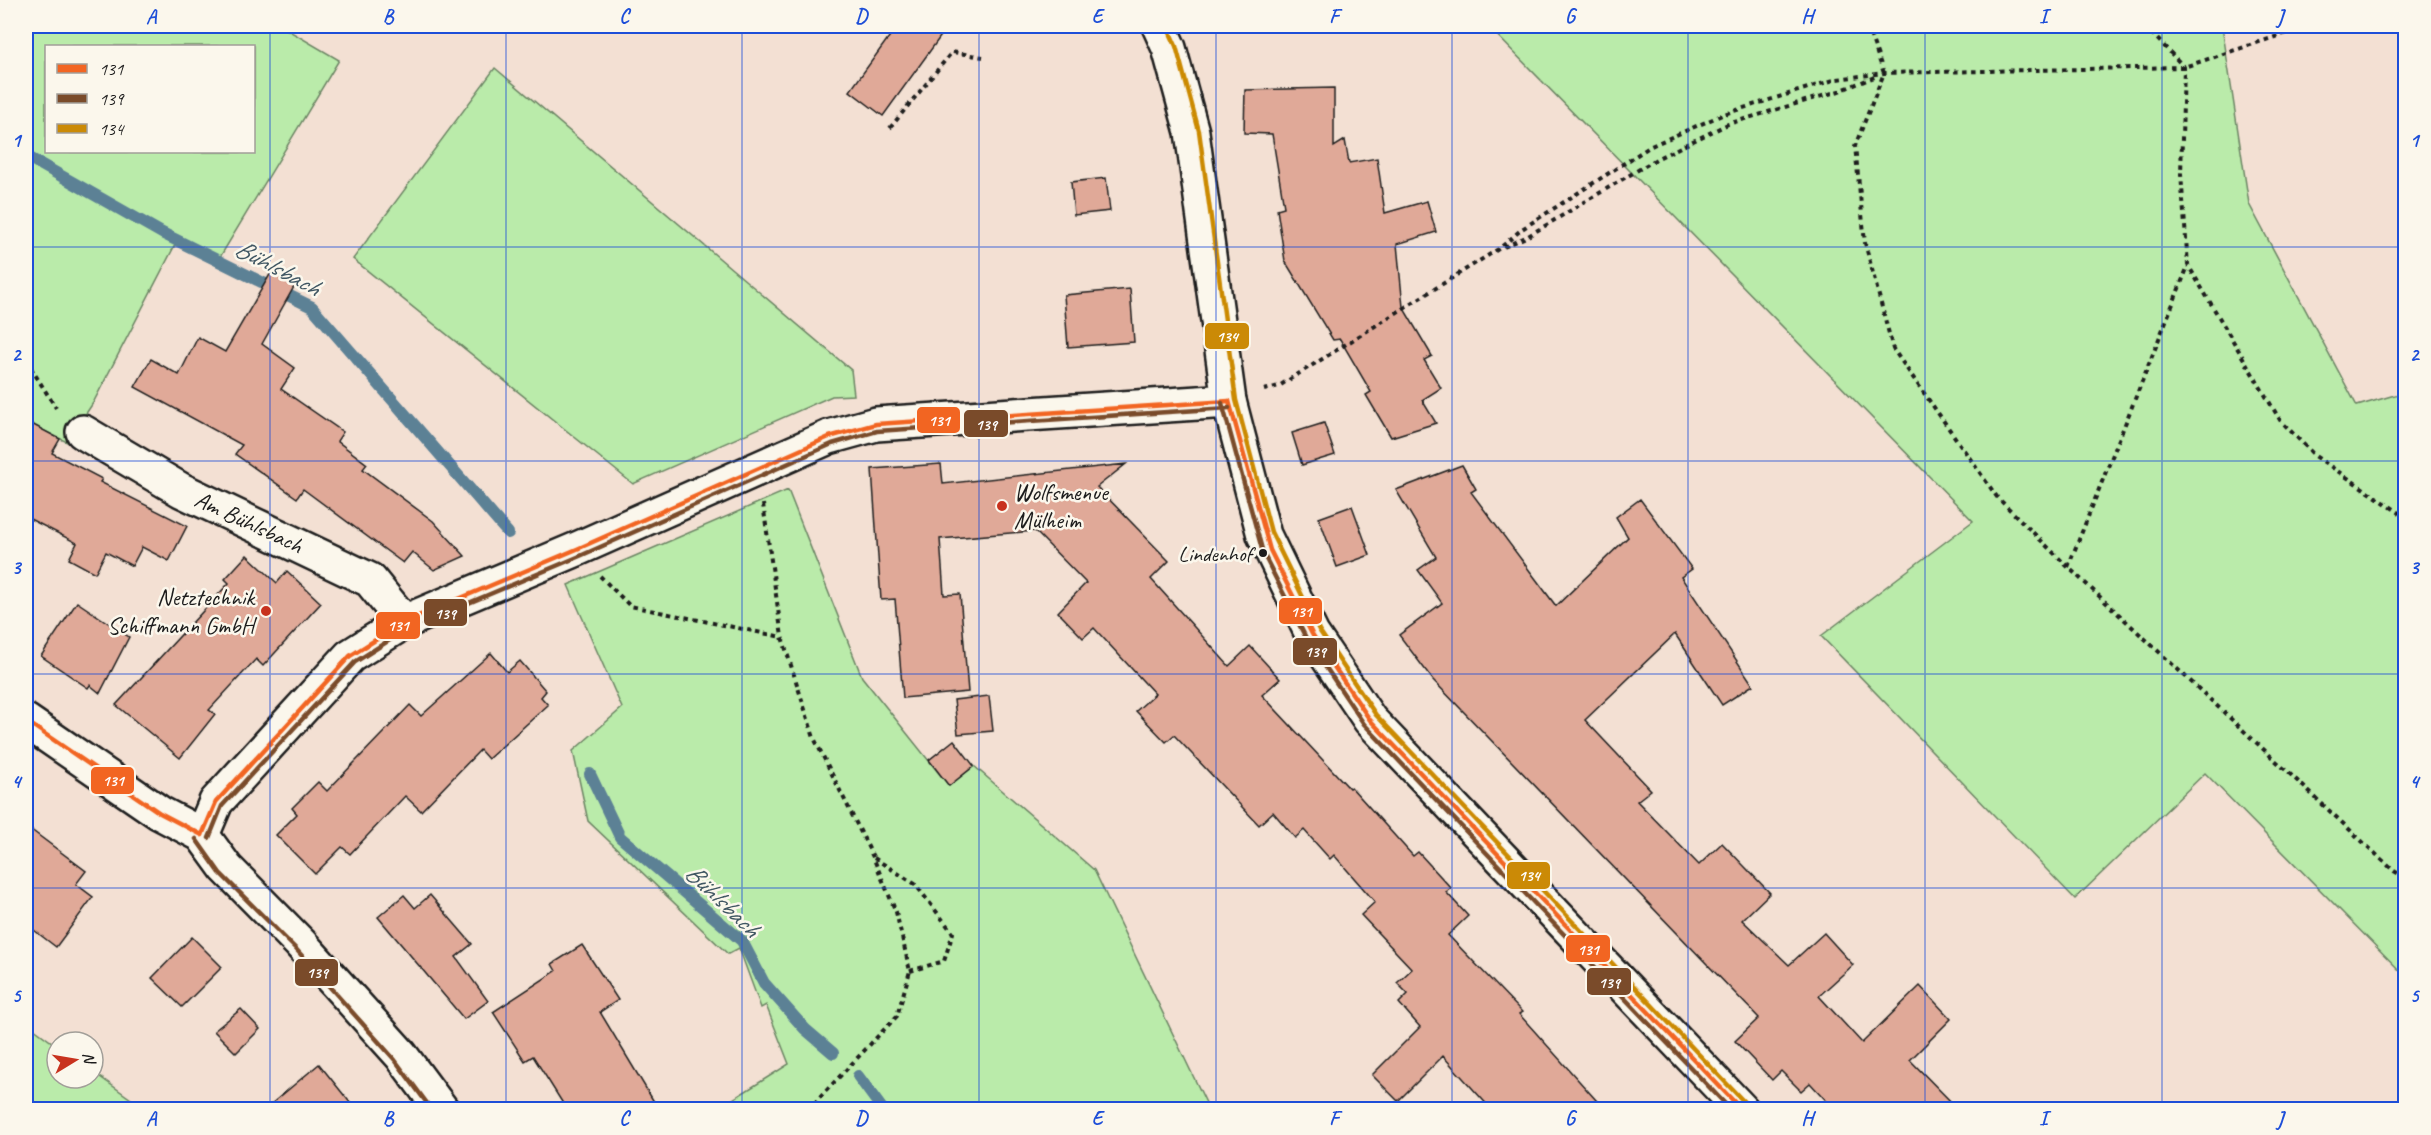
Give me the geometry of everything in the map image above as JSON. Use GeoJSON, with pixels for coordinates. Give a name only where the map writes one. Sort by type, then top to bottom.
{"type":"FeatureCollection","features":[{"type":"Feature","properties":{"kind":"street"},"geometry":{"type":"LineString","coordinates":[[1159,26],[1169,48],[1192,132],[1229,401],[1270,550],[1312,634],[1370,720],[1742,1110]]}},
{"type":"Feature","properties":{"kind":"street"},"geometry":{"type":"LineString","coordinates":[[202,835],[216,802],[350,656],[404,622],[577,549],[755,468],[829,437],[876,424],[1229,401]]}},
{"type":"Feature","properties":{"kind":"street","name":"Am Bühlsbach"},"geometry":{"type":"LineString","coordinates":[[83,432],[180,490],[370,580],[404,622]]}},
{"type":"Feature","properties":{"kind":"street"},"geometry":{"type":"LineString","coordinates":[[26,722],[160,813],[202,835],[226,868],[300,943],[401,1055],[442,1110]]}},
{"type":"Feature","properties":{"kind":"path"},"geometry":{"type":"LineString","coordinates":[[1867,26],[1884,74],[1855,146],[1865,243],[1893,349],[1997,497],[2068,567],[2394,870],[2406,878]]}},
{"type":"Feature","properties":{"kind":"path"},"geometry":{"type":"LineString","coordinates":[[2068,567],[2188,265],[2181,174],[2184,67],[2145,26]]}},
{"type":"Feature","properties":{"kind":"path"},"geometry":{"type":"LineString","coordinates":[[1500,248],[1522,229],[1651,146],[1724,114],[1838,79],[1884,74],[2184,67],[2308,26]]}},
{"type":"Feature","properties":{"kind":"path"},"geometry":{"type":"LineString","coordinates":[[890,128],[952,52],[983,57]]}},
{"type":"Feature","properties":{"kind":"path"},"geometry":{"type":"LineString","coordinates":[[1229,401],[1279,386],[1500,248],[1528,236],[1658,158],[1728,124],[1884,74]]}},
{"type":"Feature","properties":{"kind":"path"},"geometry":{"type":"LineString","coordinates":[[2188,265],[2280,420],[2315,456],[2406,517]]}},
{"type":"Feature","properties":{"kind":"path"},"geometry":{"type":"LineString","coordinates":[[26,360],[65,421],[83,432]]}},
{"type":"Feature","properties":{"kind":"path"},"geometry":{"type":"LineString","coordinates":[[755,468],[764,507],[782,637],[814,738],[873,857],[896,912],[910,971],[897,1016],[808,1110]]}},
{"type":"Feature","properties":{"kind":"path"},"geometry":{"type":"LineString","coordinates":[[577,549],[630,606],[782,637]]}},
{"type":"Feature","properties":{"kind":"path"},"geometry":{"type":"LineString","coordinates":[[873,857],[915,884],[953,933],[944,961],[910,971]]}},
{"type":"Feature","properties":{"kind":"green space"},"geometry":{"type":"Polygon","coordinates":[[[26,26],[281,26],[339,60],[217,262],[175,245],[93,403],[67,442],[28,423],[26,429],[26,26]]]}},
{"type":"Feature","properties":{"kind":"green space"},"geometry":{"type":"Polygon","coordinates":[[[1488,26],[2222,26],[2249,204],[2357,406],[2405,392],[2405,976],[2205,773],[2075,899],[1821,636],[1973,521],[1488,26]]]}},
{"type":"Feature","properties":{"kind":"green space"},"geometry":{"type":"Polygon","coordinates":[[[495,68],[851,370],[854,395],[832,396],[633,484],[353,259],[495,68]]]}},
{"type":"Feature","properties":{"kind":"green space"},"geometry":{"type":"Polygon","coordinates":[[[788,490],[862,677],[949,786],[974,766],[1094,870],[1209,1109],[717,1109],[789,1064],[766,1005],[761,1008],[739,948],[728,954],[588,821],[573,751],[622,708],[568,585],[788,490]]]}},
{"type":"Feature","properties":{"kind":"green space"},"geometry":{"type":"Polygon","coordinates":[[[26,1023],[45,1037],[45,1090],[105,1090],[105,1081],[145,1109],[26,1109],[26,1023]]]}},
{"type":"Feature","properties":{"kind":"building"},"geometry":{"type":"Polygon","coordinates":[[[897,26],[948,26],[883,116],[850,91],[897,26]]]}},
{"type":"Feature","properties":{"kind":"building"},"geometry":{"type":"Polygon","coordinates":[[[1334,88],[1334,147],[1345,140],[1349,163],[1377,158],[1385,213],[1427,201],[1436,232],[1397,244],[1403,307],[1432,356],[1424,360],[1441,388],[1422,400],[1436,423],[1391,437],[1366,395],[1371,392],[1340,339],[1333,340],[1285,261],[1277,209],[1284,207],[1272,134],[1244,133],[1245,90],[1334,88]]]}},
{"type":"Feature","properties":{"kind":"building"},"geometry":{"type":"Polygon","coordinates":[[[1106,178],[1110,211],[1074,215],[1071,182],[1106,178]]]}},
{"type":"Feature","properties":{"kind":"building"},"geometry":{"type":"Polygon","coordinates":[[[272,271],[295,285],[262,344],[295,368],[281,389],[343,432],[337,441],[367,464],[363,469],[433,521],[465,556],[434,570],[412,552],[403,563],[303,489],[297,498],[235,454],[242,445],[135,387],[151,359],[179,375],[198,337],[225,352],[272,271]]]}},
{"type":"Feature","properties":{"kind":"building"},"geometry":{"type":"Polygon","coordinates":[[[1130,289],[1134,342],[1068,347],[1064,295],[1130,289]]]}},
{"type":"Feature","properties":{"kind":"building"},"geometry":{"type":"Polygon","coordinates":[[[26,421],[60,439],[52,453],[102,479],[100,482],[187,526],[169,561],[142,547],[132,566],[106,552],[95,573],[69,559],[77,543],[26,517],[26,421]]]}},
{"type":"Feature","properties":{"kind":"building"},"geometry":{"type":"Polygon","coordinates":[[[1324,423],[1335,455],[1302,465],[1292,433],[1324,423]]]}},
{"type":"Feature","properties":{"kind":"building"},"geometry":{"type":"Polygon","coordinates":[[[941,464],[943,484],[1126,464],[1097,487],[1169,561],[1151,579],[1229,666],[1250,646],[1280,679],[1262,695],[1349,788],[1351,787],[1413,856],[1418,852],[1451,888],[1446,892],[1468,916],[1448,935],[1522,1012],[1519,1014],[1605,1110],[1492,1110],[1443,1056],[1398,1101],[1372,1075],[1420,1027],[1399,1003],[1408,994],[1397,983],[1412,969],[1361,915],[1375,902],[1334,855],[1330,859],[1304,830],[1295,838],[1273,812],[1259,825],[1174,735],[1166,742],[1136,711],[1155,694],[1094,628],[1083,638],[1058,612],[1086,583],[1035,531],[940,539],[944,595],[960,594],[968,692],[903,698],[895,599],[881,600],[872,469],[941,464]]]}},
{"type":"Feature","properties":{"kind":"building"},"geometry":{"type":"Polygon","coordinates":[[[1462,465],[1476,489],[1471,492],[1556,606],[1628,537],[1616,517],[1640,499],[1692,569],[1681,577],[1753,685],[1722,705],[1675,634],[1585,720],[1651,790],[1637,801],[1699,865],[1722,843],[1770,893],[1742,920],[1789,965],[1824,933],[1853,965],[1819,996],[1862,1043],[1920,986],[1951,1019],[1910,1060],[1959,1110],[1835,1110],[1810,1083],[1801,1091],[1781,1071],[1772,1080],[1735,1041],[1759,1018],[1433,680],[1399,635],[1442,603],[1418,570],[1436,557],[1396,490],[1462,465]]]}},
{"type":"Feature","properties":{"kind":"building"},"geometry":{"type":"Polygon","coordinates":[[[1352,506],[1370,555],[1337,567],[1319,518],[1352,506]]]}},
{"type":"Feature","properties":{"kind":"building"},"geometry":{"type":"Polygon","coordinates":[[[247,555],[277,583],[287,571],[321,603],[263,666],[256,659],[209,710],[215,714],[180,758],[116,705],[229,583],[225,579],[247,555]]]}},
{"type":"Feature","properties":{"kind":"building"},"geometry":{"type":"Polygon","coordinates":[[[77,602],[129,637],[100,693],[90,685],[88,688],[41,656],[77,602]]]}},
{"type":"Feature","properties":{"kind":"building"},"geometry":{"type":"Polygon","coordinates":[[[491,653],[507,672],[520,661],[546,691],[541,697],[548,705],[488,759],[480,750],[421,811],[405,796],[350,854],[342,847],[315,874],[276,835],[297,814],[292,808],[318,782],[327,791],[410,705],[421,716],[491,653]]]}},
{"type":"Feature","properties":{"kind":"building"},"geometry":{"type":"Polygon","coordinates":[[[989,696],[993,731],[958,734],[954,700],[989,696]]]}},
{"type":"Feature","properties":{"kind":"building"},"geometry":{"type":"Polygon","coordinates":[[[954,740],[974,766],[949,786],[929,760],[954,740]]]}},
{"type":"Feature","properties":{"kind":"building"},"geometry":{"type":"Polygon","coordinates":[[[26,826],[86,871],[76,884],[93,897],[56,947],[26,924],[26,826]]]}},
{"type":"Feature","properties":{"kind":"building"},"geometry":{"type":"Polygon","coordinates":[[[404,895],[415,908],[430,895],[472,944],[456,957],[488,1001],[464,1019],[378,917],[404,895]]]}},
{"type":"Feature","properties":{"kind":"building"},"geometry":{"type":"Polygon","coordinates":[[[192,937],[222,967],[182,1007],[152,978],[192,937]]]}},
{"type":"Feature","properties":{"kind":"building"},"geometry":{"type":"Polygon","coordinates":[[[582,945],[618,1000],[600,1012],[659,1110],[567,1110],[533,1056],[525,1061],[493,1012],[556,971],[552,964],[582,945]]]}},
{"type":"Feature","properties":{"kind":"building"},"geometry":{"type":"Polygon","coordinates":[[[241,1009],[260,1029],[236,1053],[214,1031],[241,1009]]]}},
{"type":"Feature","properties":{"kind":"building"},"geometry":{"type":"Polygon","coordinates":[[[319,1064],[356,1110],[264,1110],[319,1064]]]}},
{"type":"Feature","properties":{"kind":"waterway","name":"Bühlsbach"},"geometry":{"type":"LineString","coordinates":[[26,156],[162,233],[312,307],[508,533]]}},
{"type":"Feature","properties":{"kind":"waterway","name":"Bühlsbach"},"geometry":{"type":"LineString","coordinates":[[590,774],[620,837],[742,941],[764,983],[805,1029],[833,1053]]}},
{"type":"Feature","properties":{"kind":"waterway","name":"Bühlsbach"},"geometry":{"type":"LineString","coordinates":[[858,1076],[883,1110]]}},
{"type":"Feature","properties":{"kind":"transit line","name":"134"},"geometry":{"type":"LineString","coordinates":[[1167,26],[1176,46],[1199,131],[1236,400],[1271,532],[1319,630],[1376,715],[1747,1105]]}},
{"type":"Feature","properties":{"kind":"transit line","name":"131"},"geometry":{"type":"LineString","coordinates":[[1229,401],[1270,550],[1312,634],[1370,720],[1742,1110]]}},
{"type":"Feature","properties":{"kind":"transit line","name":"131"},"geometry":{"type":"LineString","coordinates":[[202,835],[216,802],[350,656],[404,622],[577,549],[829,437],[876,424],[1229,401]]}},
{"type":"Feature","properties":{"kind":"transit line","name":"139"},"geometry":{"type":"LineString","coordinates":[[1222,403],[1263,553],[1306,638],[1364,724],[1731,1110]]}},
{"type":"Feature","properties":{"kind":"transit line","name":"139"},"geometry":{"type":"LineString","coordinates":[[209,838],[222,806],[355,662],[407,629],[580,556],[832,444],[877,431],[1229,408]]}},
{"type":"Feature","properties":{"kind":"transit line","name":"131"},"geometry":{"type":"LineString","coordinates":[[26,721],[160,813],[202,835]]}},
{"type":"Feature","properties":{"kind":"transit line","name":"139"},"geometry":{"type":"LineString","coordinates":[[196,839],[220,873],[295,948],[395,1060],[432,1110]]}},
{"type":"Feature","properties":{"kind":"place","name":"Wolfsmenue Mülheim"},"geometry":{"type":"Point","coordinates":[1002,506]}},
{"type":"Feature","properties":{"kind":"place","name":"Lindenhof"},"geometry":{"type":"Point","coordinates":[1263,553]}},
{"type":"Feature","properties":{"kind":"place","name":"Netztechnik Schiffmann GmbH"},"geometry":{"type":"Point","coordinates":[266,611]}}]}
